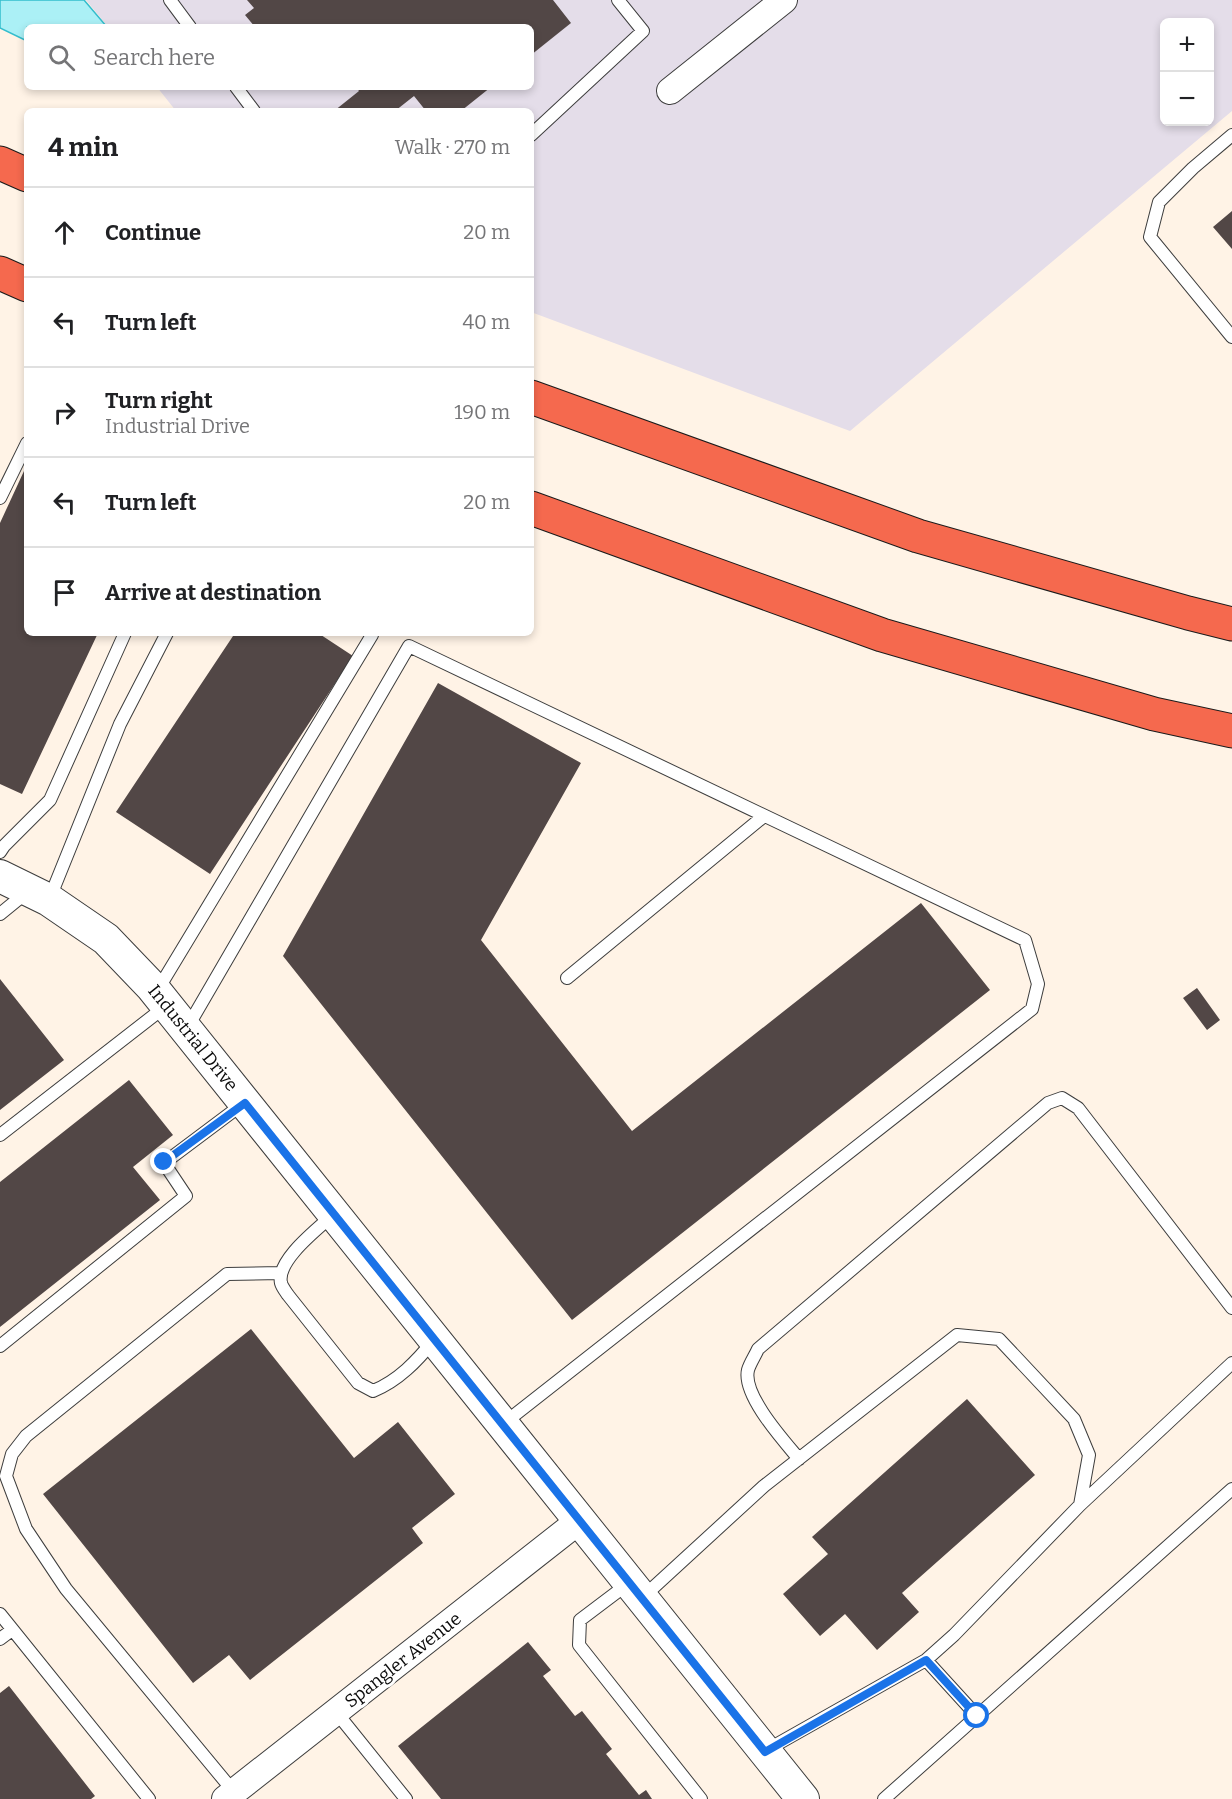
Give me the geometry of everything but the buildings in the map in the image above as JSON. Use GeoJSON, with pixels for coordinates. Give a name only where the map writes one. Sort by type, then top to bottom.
{"type":"FeatureCollection","features":[{"type":"Feature","properties":{"kind":"highway"},"geometry":{"type":"LineString","coordinates":[[0,163],[24,174]]}},
{"type":"Feature","properties":{"kind":"highway"},"geometry":{"type":"LineString","coordinates":[[0,273],[24,284]]}},
{"type":"Feature","properties":{"kind":"highway"},"geometry":{"type":"LineString","coordinates":[[534,398],[918,536],[1232,624]]}},
{"type":"Feature","properties":{"kind":"highway"},"geometry":{"type":"LineString","coordinates":[[534,509],[882,635],[1154,714],[1232,730]]}},
{"type":"Feature","properties":{"kind":"street"},"geometry":{"type":"LineString","coordinates":[[670,91],[784,0]]}},
{"type":"Feature","properties":{"kind":"street","name":"Industrial Drive"},"geometry":{"type":"LineString","coordinates":[[0,876],[39,895],[106,939],[162,998],[765,1752],[794,1796]]}},
{"type":"Feature","properties":{"kind":"street","name":"Spangler Avenue"},"geometry":{"type":"LineString","coordinates":[[230,1796],[580,1520]]}},
{"type":"Feature","properties":{"kind":"lane"},"geometry":{"type":"LineString","coordinates":[[170,0],[188,24]]}},
{"type":"Feature","properties":{"kind":"lane"},"geometry":{"type":"LineString","coordinates":[[534,132],[643,31],[618,0]]}},
{"type":"Feature","properties":{"kind":"lane"},"geometry":{"type":"LineString","coordinates":[[238,90],[252,108]]}},
{"type":"Feature","properties":{"kind":"lane"},"geometry":{"type":"LineString","coordinates":[[1232,135],[1193,168],[1159,202],[1150,237],[1232,337]]}},
{"type":"Feature","properties":{"kind":"lane"},"geometry":{"type":"LineString","coordinates":[[0,498],[24,449]]}},
{"type":"Feature","properties":{"kind":"lane"},"geometry":{"type":"LineString","coordinates":[[0,852],[50,800],[124,636]]}},
{"type":"Feature","properties":{"kind":"lane"},"geometry":{"type":"LineString","coordinates":[[0,914],[39,895],[120,724],[165,636]]}},
{"type":"Feature","properties":{"kind":"lane"},"geometry":{"type":"LineString","coordinates":[[0,1135],[162,998],[371,636]]}},
{"type":"Feature","properties":{"kind":"lane"},"geometry":{"type":"LineString","coordinates":[[186,1029],[409,646],[1025,940],[1038,984],[1032,1009],[503,1424]]}},
{"type":"Feature","properties":{"kind":"lane"},"geometry":{"type":"LineString","coordinates":[[567,978],[764,816]]}},
{"type":"Feature","properties":{"kind":"lane"},"geometry":{"type":"LineString","coordinates":[[799,1459],[775,1430],[752,1395],[747,1372],[758,1349],[1048,1103],[1062,1098],[1078,1108],[1232,1308]]}},
{"type":"Feature","properties":{"kind":"lane"},"geometry":{"type":"LineString","coordinates":[[0,1346],[186,1196],[164,1162],[245,1103]]}},
{"type":"Feature","properties":{"kind":"lane"},"geometry":{"type":"LineString","coordinates":[[334,1214],[295,1250],[281,1273],[281,1284],[358,1383],[373,1391],[388,1385],[419,1359],[435,1340]]}},
{"type":"Feature","properties":{"kind":"lane"},"geometry":{"type":"LineString","coordinates":[[230,1796],[66,1589],[26,1529],[6,1476],[12,1454],[26,1436],[226,1274],[281,1273]]}},
{"type":"Feature","properties":{"kind":"lane"},"geometry":{"type":"LineString","coordinates":[[700,1799],[579,1645],[580,1620],[636,1590],[764,1486],[957,1335],[999,1340],[1074,1419],[1089,1455],[1080,1505]]}},
{"type":"Feature","properties":{"kind":"lane"},"geometry":{"type":"LineString","coordinates":[[765,1752],[926,1660],[954,1635],[1080,1505],[1232,1363]]}},
{"type":"Feature","properties":{"kind":"lane"},"geometry":{"type":"LineString","coordinates":[[884,1799],[1232,1488]]}},
{"type":"Feature","properties":{"kind":"lane"},"geometry":{"type":"LineString","coordinates":[[0,1614],[149,1799]]}},
{"type":"Feature","properties":{"kind":"lane"},"geometry":{"type":"LineString","coordinates":[[0,1639],[12,1630]]}},
{"type":"Feature","properties":{"kind":"lane"},"geometry":{"type":"LineString","coordinates":[[926,1660],[977,1716]]}},
{"type":"Feature","properties":{"kind":"lane"},"geometry":{"type":"LineString","coordinates":[[336,1712],[406,1799]]}},
{"type":"Feature","properties":{"kind":"shaded area"},"geometry":{"type":"Polygon","coordinates":[[[86,0],[1232,0],[1232,111],[850,431],[534,313],[534,108],[174,108],[159,90],[534,90],[534,24],[106,24],[86,0]]]}},
{"type":"Feature","properties":{"kind":"water"},"geometry":{"type":"Polygon","coordinates":[[[0,0],[84,0],[104,24],[24,24],[24,40],[0,28],[0,0]]]}},
{"type":"Feature","properties":{"kind":"route"},"geometry":{"type":"LineString","coordinates":[[164,1162],[245,1103],[765,1752],[926,1660],[977,1716]]}}]}
